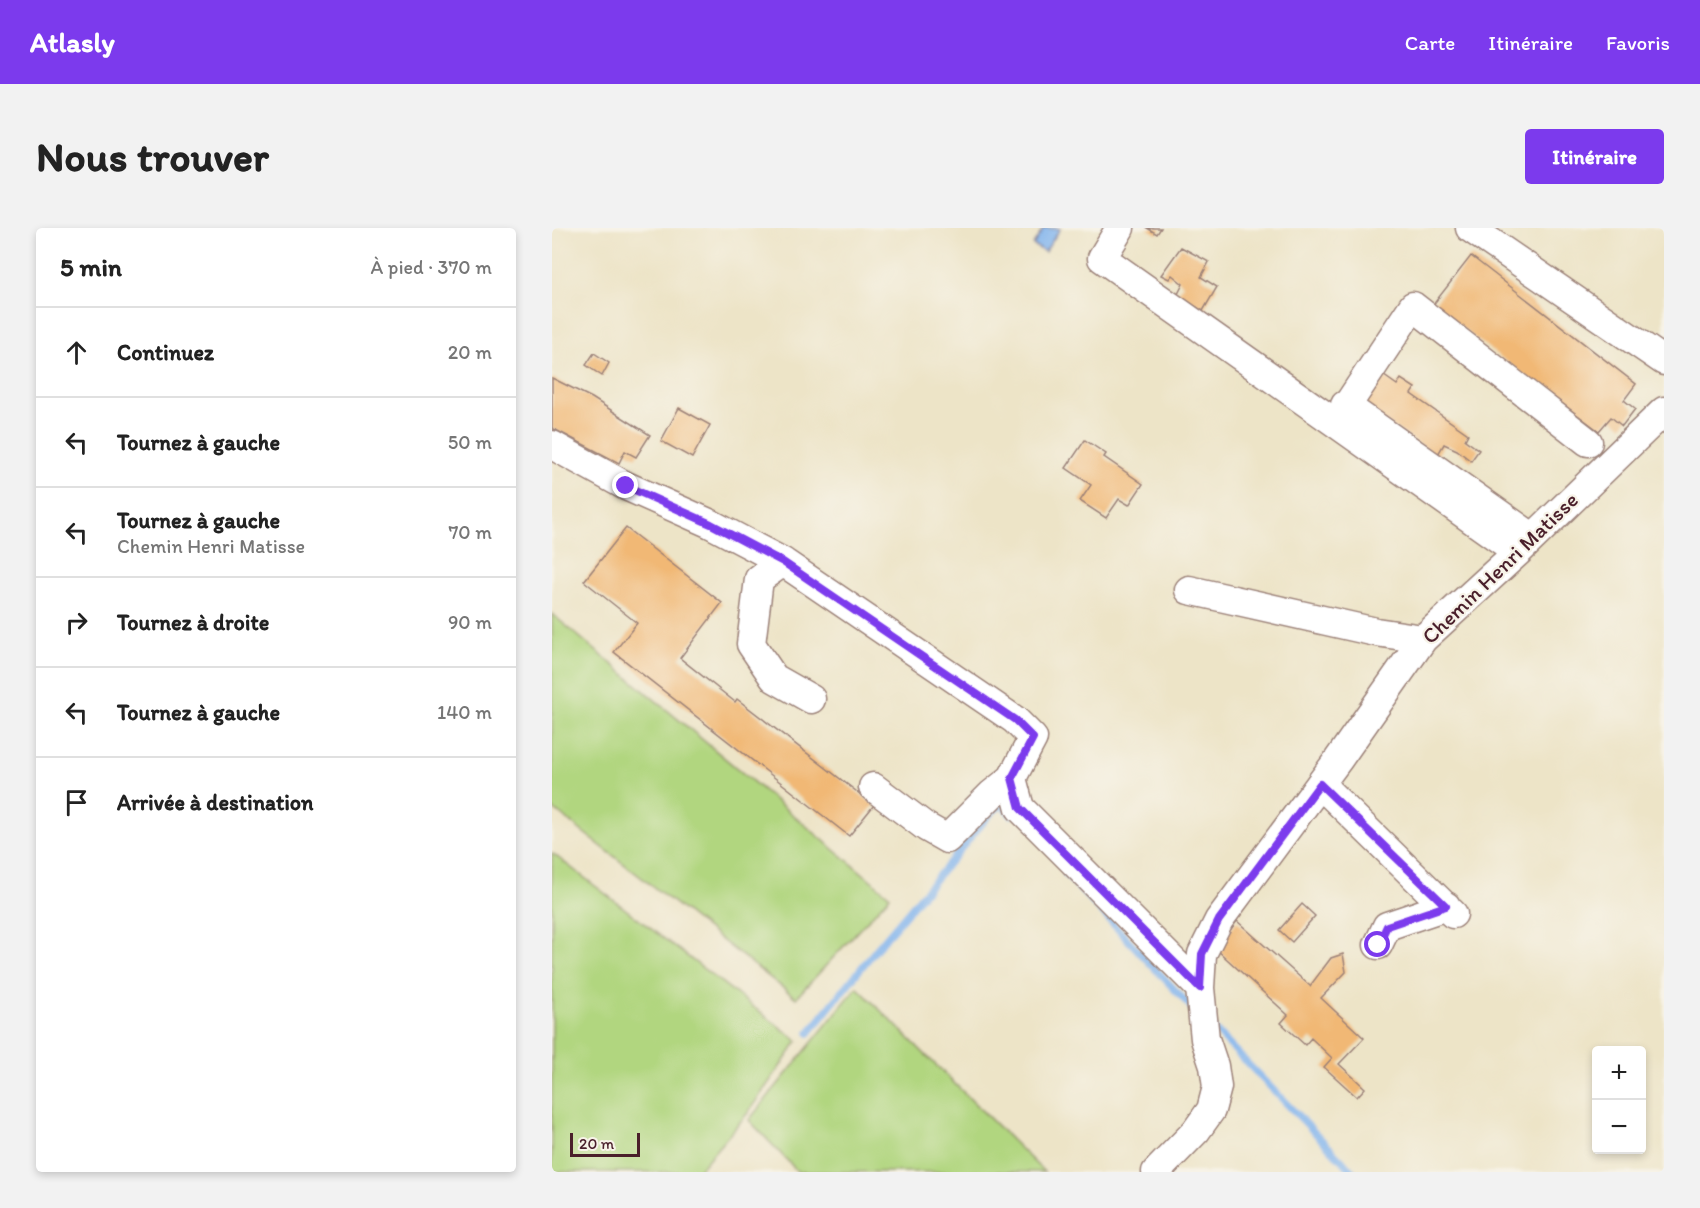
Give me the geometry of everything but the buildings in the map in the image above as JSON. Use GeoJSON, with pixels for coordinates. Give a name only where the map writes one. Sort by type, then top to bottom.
{"type":"FeatureCollection","features":[{"type":"Feature","properties":{"kind":"street"},"geometry":{"type":"LineString","coordinates":[[1120,228],[1102,258],[1525,544]]}},
{"type":"Feature","properties":{"kind":"street"},"geometry":{"type":"LineString","coordinates":[[1470,228],[1664,361]]}},
{"type":"Feature","properties":{"kind":"street"},"geometry":{"type":"LineString","coordinates":[[1346,406],[1413,306],[1588,442]]}},
{"type":"Feature","properties":{"kind":"street"},"geometry":{"type":"LineString","coordinates":[[1213,314],[1346,406],[1525,544]]}},
{"type":"Feature","properties":{"kind":"street","name":"Chemin Henri Matisse"},"geometry":{"type":"LineString","coordinates":[[1156,1172],[1196,1131],[1211,1110],[1217,1087],[1214,1066],[1204,1039],[1200,988],[1202,954],[1219,920],[1320,784],[1423,639],[1664,411]]}},
{"type":"Feature","properties":{"kind":"street"},"geometry":{"type":"LineString","coordinates":[[552,445],[626,486],[711,524],[783,562],[1015,720],[1033,738],[1012,778],[992,794],[947,839],[873,787]]}},
{"type":"Feature","properties":{"kind":"street"},"geometry":{"type":"LineString","coordinates":[[783,562],[759,579],[751,644],[774,678],[811,699]]}},
{"type":"Feature","properties":{"kind":"street"},"geometry":{"type":"LineString","coordinates":[[1189,590],[1376,632],[1423,639]]}},
{"type":"Feature","properties":{"kind":"street"},"geometry":{"type":"LineString","coordinates":[[1012,778],[1020,808],[1200,988]]}},
{"type":"Feature","properties":{"kind":"street"},"geometry":{"type":"LineString","coordinates":[[1320,784],[1450,910],[1387,926],[1378,945]]}},
{"type":"Feature","properties":{"kind":"green space"},"geometry":{"type":"Polygon","coordinates":[[[552,614],[890,896],[796,998],[552,808],[552,614]]]}},
{"type":"Feature","properties":{"kind":"green space"},"geometry":{"type":"Polygon","coordinates":[[[552,853],[798,1041],[747,1114],[697,1172],[552,1172],[552,853]]]}},
{"type":"Feature","properties":{"kind":"green space"},"geometry":{"type":"Polygon","coordinates":[[[857,987],[1044,1172],[798,1172],[749,1120],[857,987]]]}},
{"type":"Feature","properties":{"kind":"water"},"geometry":{"type":"Polygon","coordinates":[[[1044,228],[1060,229],[1045,252],[1033,245],[1044,228]]]}},
{"type":"Feature","properties":{"kind":"waterway"},"geometry":{"type":"LineString","coordinates":[[809,1033],[992,812],[1002,805],[1011,815]]}},
{"type":"Feature","properties":{"kind":"waterway"},"geometry":{"type":"LineString","coordinates":[[1066,874],[1192,1008]]}},
{"type":"Feature","properties":{"kind":"waterway"},"geometry":{"type":"LineString","coordinates":[[1213,1028],[1353,1172]]}},
{"type":"Feature","properties":{"kind":"route"},"geometry":{"type":"LineString","coordinates":[[626,486],[711,524],[783,562],[1015,720],[1033,738],[1012,778],[1020,808],[1200,988],[1202,954],[1219,920],[1320,784],[1446,906],[1387,926],[1378,945]]}}]}
